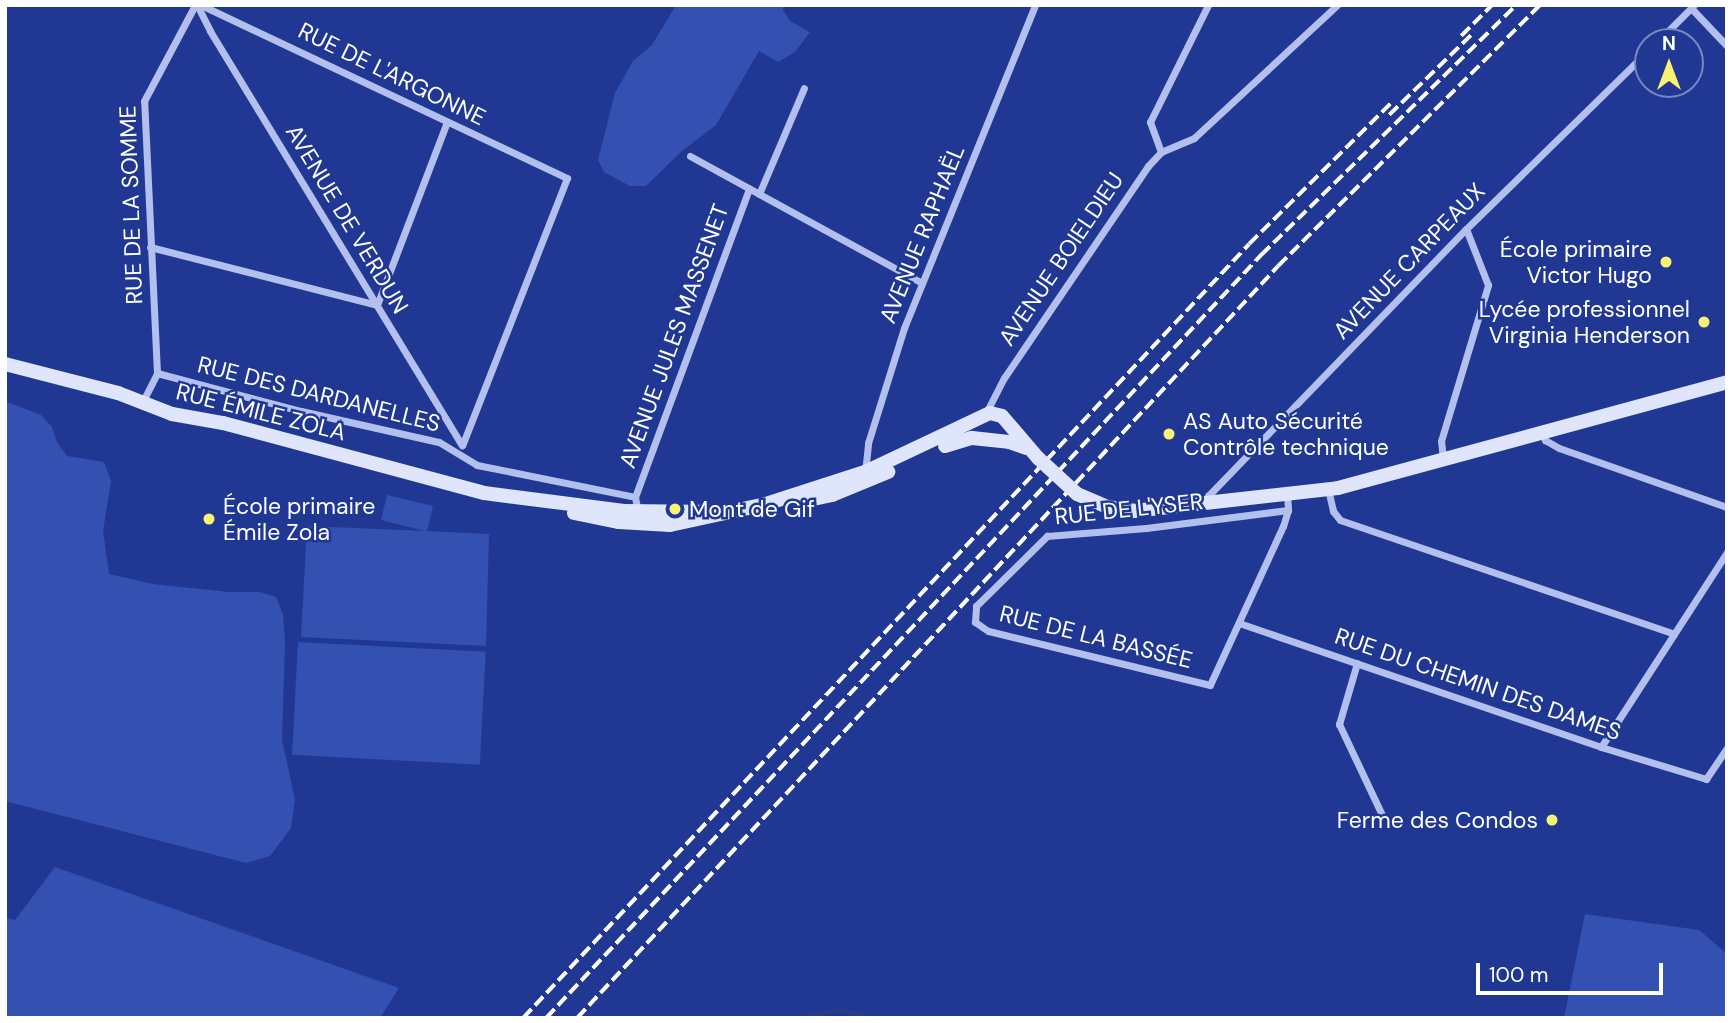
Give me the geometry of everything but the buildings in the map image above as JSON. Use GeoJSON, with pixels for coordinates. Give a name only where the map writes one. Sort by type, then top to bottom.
{"type":"FeatureCollection","features":[{"type":"Feature","properties":{"kind":"main road","name":"RUE ÉMILE ZOLA"},"geometry":{"type":"LineString","coordinates":[[5,364],[118,393],[184,417],[223,423],[471,490],[509,496],[571,512],[680,523],[718,512],[820,499],[984,416]]}},
{"type":"Feature","properties":{"kind":"main road"},"geometry":{"type":"LineString","coordinates":[[1033,453],[992,441],[978,429],[984,416],[994,412],[1004,419],[1033,453],[1077,494],[1098,504],[1124,510],[1205,504],[1328,489],[1504,443],[1543,436],[1584,421],[1727,382]]}},
{"type":"Feature","properties":{"kind":"main road"},"geometry":{"type":"LineString","coordinates":[[992,441],[1005,436],[1004,419]]}},
{"type":"Feature","properties":{"kind":"main road","name":"RUE ÉMILE ZOLA"},"geometry":{"type":"LineString","coordinates":[[867,477],[955,441],[992,441]]}},
{"type":"Feature","properties":{"kind":"street","name":"RUE DE L'ARGONNE"},"geometry":{"type":"LineString","coordinates":[[198,5],[567,178],[463,444]]}},
{"type":"Feature","properties":{"kind":"street","name":"RUE DE LA SOMME"},"geometry":{"type":"LineString","coordinates":[[157,373],[145,100],[198,5]]}},
{"type":"Feature","properties":{"kind":"street","name":"AVENUE DE VERDUN"},"geometry":{"type":"LineString","coordinates":[[198,5],[210,32],[463,444]]}},
{"type":"Feature","properties":{"kind":"street","name":"AVENUE RAPHAËL"},"geometry":{"type":"LineString","coordinates":[[867,477],[868,443],[887,379],[922,283],[1035,5]]}},
{"type":"Feature","properties":{"kind":"street"},"geometry":{"type":"LineString","coordinates":[[1208,5],[1150,122],[1161,152],[1194,138],[1337,5]]}},
{"type":"Feature","properties":{"kind":"street"},"geometry":{"type":"LineString","coordinates":[[1671,28],[1693,7],[1727,46]]}},
{"type":"Feature","properties":{"kind":"street","name":"AVENUE CARPEAUX"},"geometry":{"type":"LineString","coordinates":[[1205,504],[1208,496],[1466,229],[1634,65]]}},
{"type":"Feature","properties":{"kind":"street"},"geometry":{"type":"LineString","coordinates":[[759,194],[804,88]]}},
{"type":"Feature","properties":{"kind":"street"},"geometry":{"type":"LineString","coordinates":[[150,247],[377,305],[447,122]]}},
{"type":"Feature","properties":{"kind":"street","name":"AVENUE BOIELDIEU"},"geometry":{"type":"LineString","coordinates":[[984,416],[997,390],[1148,166],[1161,152]]}},
{"type":"Feature","properties":{"kind":"street"},"geometry":{"type":"LineString","coordinates":[[690,156],[922,283]]}},
{"type":"Feature","properties":{"kind":"street","name":"AVENUE JULES MASSENET"},"geometry":{"type":"LineString","coordinates":[[635,497],[749,188]]}},
{"type":"Feature","properties":{"kind":"street"},"geometry":{"type":"LineString","coordinates":[[1444,459],[1441,441],[1488,285],[1466,229]]}},
{"type":"Feature","properties":{"kind":"street"},"geometry":{"type":"LineString","coordinates":[[142,403],[157,373]]}},
{"type":"Feature","properties":{"kind":"street","name":"RUE DES DARDANELLES"},"geometry":{"type":"LineString","coordinates":[[157,373],[301,411],[439,442],[457,450],[477,465],[635,497]]}},
{"type":"Feature","properties":{"kind":"street"},"geometry":{"type":"LineString","coordinates":[[997,390],[1004,419]]}},
{"type":"Feature","properties":{"kind":"street"},"geometry":{"type":"LineString","coordinates":[[1543,436],[1559,447],[1727,507]]}},
{"type":"Feature","properties":{"kind":"street"},"geometry":{"type":"LineString","coordinates":[[457,450],[463,444]]}},
{"type":"Feature","properties":{"kind":"street"},"geometry":{"type":"LineString","coordinates":[[1328,489],[1333,511],[1340,520],[1674,634]]}},
{"type":"Feature","properties":{"kind":"street"},"geometry":{"type":"LineString","coordinates":[[1239,623],[1288,510],[1287,494]]}},
{"type":"Feature","properties":{"kind":"street"},"geometry":{"type":"LineString","coordinates":[[635,497],[635,518]]}},
{"type":"Feature","properties":{"kind":"street","name":"RUE DE L'YSER"},"geometry":{"type":"LineString","coordinates":[[975,622],[976,606],[1047,536],[1146,528],[1288,510]]}},
{"type":"Feature","properties":{"kind":"street"},"geometry":{"type":"LineString","coordinates":[[1601,747],[1727,552]]}},
{"type":"Feature","properties":{"kind":"street","name":"RUE DE LA BASSÉE"},"geometry":{"type":"LineString","coordinates":[[975,622],[988,631],[1210,685],[1239,623]]}},
{"type":"Feature","properties":{"kind":"street","name":"RUE DU CHEMIN DES DAMES"},"geometry":{"type":"LineString","coordinates":[[1239,623],[1601,747],[1706,779],[1727,748]]}},
{"type":"Feature","properties":{"kind":"street"},"geometry":{"type":"LineString","coordinates":[[1357,663],[1339,724],[1382,815]]}},
{"type":"Feature","properties":{"kind":"shaded area"},"geometry":{"type":"Polygon","coordinates":[[[676,5],[784,5],[783,10],[790,21],[810,32],[795,52],[778,62],[759,51],[716,125],[682,151],[646,186],[630,186],[604,172],[598,160],[615,93],[633,61],[652,45],[676,5]]]}},
{"type":"Feature","properties":{"kind":"shaded area"},"geometry":{"type":"Polygon","coordinates":[[[5,401],[41,415],[52,427],[57,442],[67,456],[104,462],[111,481],[103,531],[109,574],[153,584],[229,592],[260,592],[276,597],[283,614],[285,643],[282,740],[295,800],[291,828],[270,856],[246,863],[5,801],[5,401]]]}},
{"type":"Feature","properties":{"kind":"shaded area"},"geometry":{"type":"Polygon","coordinates":[[[387,495],[433,506],[427,531],[489,534],[486,646],[301,637],[307,526],[425,531],[381,520],[387,495]]]}},
{"type":"Feature","properties":{"kind":"shaded area"},"geometry":{"type":"Polygon","coordinates":[[[298,642],[486,652],[480,765],[292,755],[298,642]]]}},
{"type":"Feature","properties":{"kind":"shaded area"},"geometry":{"type":"Polygon","coordinates":[[[55,867],[399,988],[380,1018],[5,1018],[5,918],[15,920],[55,867]]]}},
{"type":"Feature","properties":{"kind":"shaded area"},"geometry":{"type":"Polygon","coordinates":[[[1585,914],[1699,930],[1727,954],[1727,1018],[1564,1018],[1585,914]]]}},
{"type":"Feature","properties":{"kind":"waterway"},"geometry":{"type":"LineString","coordinates":[[799,1018],[841,1010],[870,1018]]}},
{"type":"Feature","properties":{"kind":"railway"},"geometry":{"type":"LineString","coordinates":[[1461,36],[1492,5]]}},
{"type":"Feature","properties":{"kind":"railway"},"geometry":{"type":"LineString","coordinates":[[546,1018],[1261,255],[1516,5]]}},
{"type":"Feature","properties":{"kind":"railway"},"geometry":{"type":"LineString","coordinates":[[577,1018],[1278,266],[1540,5]]}},
{"type":"Feature","properties":{"kind":"railway"},"geometry":{"type":"LineString","coordinates":[[1389,115],[1474,32]]}},
{"type":"Feature","properties":{"kind":"railway"},"geometry":{"type":"LineString","coordinates":[[523,1018],[1249,244],[1393,101]]}},
{"type":"Feature","properties":{"kind":"place","name":"École primaire Victor Hugo"},"geometry":{"type":"Point","coordinates":[1666,262]}},
{"type":"Feature","properties":{"kind":"place","name":"Lycée professionnel Virginia Henderson"},"geometry":{"type":"Point","coordinates":[1704,322]}},
{"type":"Feature","properties":{"kind":"place","name":"AS Auto Sécurité Contrôle technique"},"geometry":{"type":"Point","coordinates":[1169,434]}},
{"type":"Feature","properties":{"kind":"place","name":"Mont de Gif"},"geometry":{"type":"Point","coordinates":[675,509]}},
{"type":"Feature","properties":{"kind":"place","name":"École primaire Émile Zola"},"geometry":{"type":"Point","coordinates":[209,519]}},
{"type":"Feature","properties":{"kind":"place","name":"Ferme des Condos"},"geometry":{"type":"Point","coordinates":[1552,820]}}]}
